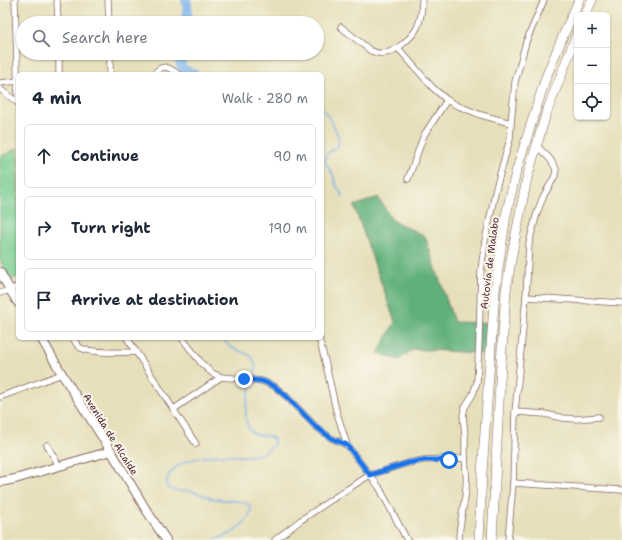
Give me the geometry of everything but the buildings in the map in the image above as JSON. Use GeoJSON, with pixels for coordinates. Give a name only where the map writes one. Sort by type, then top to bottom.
{"type":"FeatureCollection","features":[{"type":"Feature","properties":{"kind":"main road","name":"Autovía de Malabo"},"geometry":{"type":"LineString","coordinates":[[479,540],[482,473],[495,290],[506,215],[516,172],[546,77],[579,0]]}},
{"type":"Feature","properties":{"kind":"main road"},"geometry":{"type":"LineString","coordinates":[[586,12],[592,0]]}},
{"type":"Feature","properties":{"kind":"main road","name":"Autovía de Malabo"},"geometry":{"type":"LineString","coordinates":[[492,540],[506,291],[512,254],[525,186],[546,114],[574,42]]}},
{"type":"Feature","properties":{"kind":"main road"},"geometry":{"type":"LineString","coordinates":[[0,272],[16,300]]}},
{"type":"Feature","properties":{"kind":"main road","name":"Avenida de Alcaide"},"geometry":{"type":"LineString","coordinates":[[42,340],[166,540]]}},
{"type":"Feature","properties":{"kind":"main road"},"geometry":{"type":"LineString","coordinates":[[0,482],[111,451]]}},
{"type":"Feature","properties":{"kind":"street"},"geometry":{"type":"LineString","coordinates":[[14,0],[16,40]]}},
{"type":"Feature","properties":{"kind":"street"},"geometry":{"type":"LineString","coordinates":[[57,0],[58,16]]}},
{"type":"Feature","properties":{"kind":"street"},"geometry":{"type":"LineString","coordinates":[[108,0],[109,16]]}},
{"type":"Feature","properties":{"kind":"street"},"geometry":{"type":"LineString","coordinates":[[341,28],[371,51],[376,53],[387,53],[398,48],[417,27],[422,10],[422,0]]}},
{"type":"Feature","properties":{"kind":"street"},"geometry":{"type":"LineString","coordinates":[[459,540],[459,528],[466,487],[463,415],[477,382],[481,270],[485,241],[496,188],[510,139],[515,82],[526,42],[544,0]]}},
{"type":"Feature","properties":{"kind":"street"},"geometry":{"type":"LineString","coordinates":[[398,48],[433,88],[447,100],[481,115],[511,123]]}},
{"type":"Feature","properties":{"kind":"street"},"geometry":{"type":"LineString","coordinates":[[17,60],[18,72]]}},
{"type":"Feature","properties":{"kind":"street"},"geometry":{"type":"LineString","coordinates":[[59,60],[59,72]]}},
{"type":"Feature","properties":{"kind":"street"},"geometry":{"type":"LineString","coordinates":[[110,60],[110,72]]}},
{"type":"Feature","properties":{"kind":"street"},"geometry":{"type":"LineString","coordinates":[[156,72],[162,67],[168,67],[175,72]]}},
{"type":"Feature","properties":{"kind":"street"},"geometry":{"type":"LineString","coordinates":[[0,83],[16,81]]}},
{"type":"Feature","properties":{"kind":"street"},"geometry":{"type":"LineString","coordinates":[[0,90],[16,102]]}},
{"type":"Feature","properties":{"kind":"street"},"geometry":{"type":"LineString","coordinates":[[408,179],[424,135],[447,100]]}},
{"type":"Feature","properties":{"kind":"street"},"geometry":{"type":"LineString","coordinates":[[508,540],[514,483],[515,412],[526,297],[529,243],[534,222],[543,197],[555,176],[556,169],[550,159],[537,146]]}},
{"type":"Feature","properties":{"kind":"street"},"geometry":{"type":"LineString","coordinates":[[0,293],[16,287]]}},
{"type":"Feature","properties":{"kind":"street"},"geometry":{"type":"LineString","coordinates":[[526,297],[622,303]]}},
{"type":"Feature","properties":{"kind":"street"},"geometry":{"type":"LineString","coordinates":[[74,340],[79,347],[87,350],[105,352],[136,352]]}},
{"type":"Feature","properties":{"kind":"street"},"geometry":{"type":"LineString","coordinates":[[128,340],[196,444]]}},
{"type":"Feature","properties":{"kind":"street"},"geometry":{"type":"LineString","coordinates":[[184,340],[202,364],[212,372],[221,377],[262,381],[274,386],[287,397],[315,426],[331,438],[347,445]]}},
{"type":"Feature","properties":{"kind":"street"},"geometry":{"type":"LineString","coordinates":[[320,340],[336,410],[347,445],[383,493],[407,540]]}},
{"type":"Feature","properties":{"kind":"street"},"geometry":{"type":"LineString","coordinates":[[0,397],[62,374]]}},
{"type":"Feature","properties":{"kind":"street"},"geometry":{"type":"LineString","coordinates":[[174,409],[221,377]]}},
{"type":"Feature","properties":{"kind":"street"},"geometry":{"type":"LineString","coordinates":[[515,412],[545,414],[563,418],[599,417]]}},
{"type":"Feature","properties":{"kind":"street"},"geometry":{"type":"LineString","coordinates":[[46,445],[59,466]]}},
{"type":"Feature","properties":{"kind":"street"},"geometry":{"type":"LineString","coordinates":[[275,540],[301,520],[370,475],[408,463],[424,460],[465,458]]}},
{"type":"Feature","properties":{"kind":"street"},"geometry":{"type":"LineString","coordinates":[[514,483],[622,490]]}},
{"type":"Feature","properties":{"kind":"green space"},"geometry":{"type":"Polygon","coordinates":[[[16,149],[16,278],[10,280],[0,260],[0,157],[16,149]]]}},
{"type":"Feature","properties":{"kind":"green space"},"geometry":{"type":"Polygon","coordinates":[[[378,197],[392,220],[425,236],[454,322],[496,323],[493,354],[413,349],[399,360],[378,353],[395,322],[354,206],[378,197]]]}},
{"type":"Feature","properties":{"kind":"waterway"},"geometry":{"type":"LineString","coordinates":[[186,0],[188,9],[187,16]]}},
{"type":"Feature","properties":{"kind":"waterway"},"geometry":{"type":"LineString","coordinates":[[180,60],[182,69],[189,72]]}},
{"type":"Feature","properties":{"kind":"waterway"},"geometry":{"type":"LineString","coordinates":[[324,111],[337,132],[339,143],[337,147],[327,154],[325,161],[333,175],[336,186],[343,196]]}},
{"type":"Feature","properties":{"kind":"waterway"},"geometry":{"type":"LineString","coordinates":[[224,340],[232,348],[249,355],[253,359],[255,375]]}},
{"type":"Feature","properties":{"kind":"waterway"},"geometry":{"type":"LineString","coordinates":[[215,540],[232,533],[246,520],[251,511],[248,504],[238,501],[215,499],[192,492],[173,490],[168,488],[166,484],[168,476],[171,472],[181,464],[188,461],[218,455],[251,456],[262,453],[273,446],[274,440],[271,437],[253,433],[247,424],[246,412],[250,388]]}},
{"type":"Feature","properties":{"kind":"route"},"geometry":{"type":"LineString","coordinates":[[244,379],[262,381],[274,386],[287,397],[315,426],[331,438],[347,445],[370,475],[408,463],[424,460],[449,460]]}}]}
